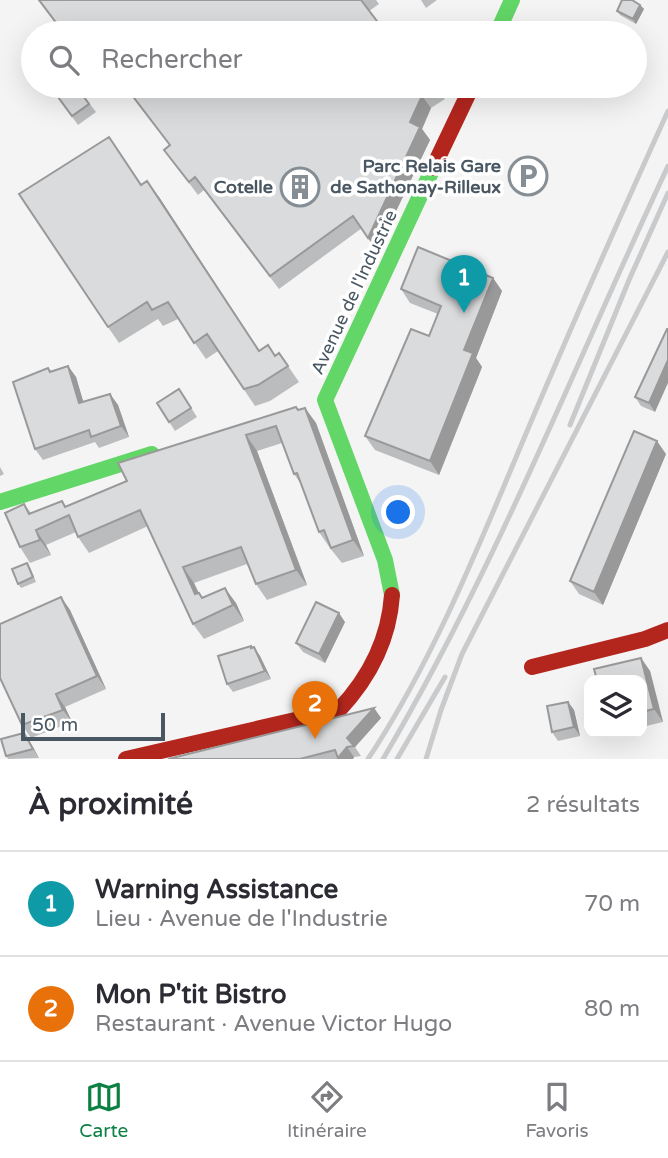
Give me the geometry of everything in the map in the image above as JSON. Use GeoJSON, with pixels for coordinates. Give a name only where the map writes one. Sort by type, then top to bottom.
{"type":"FeatureCollection","features":[{"type":"Feature","properties":{"kind":"street"},"geometry":{"type":"LineString","coordinates":[[502,21],[512,0]]}},
{"type":"Feature","properties":{"kind":"street","name":"Avenue de l'Industrie"},"geometry":{"type":"LineString","coordinates":[[126,759],[339,710],[364,680],[389,624],[392,592],[383,558],[318,402],[466,98]]}},
{"type":"Feature","properties":{"kind":"street"},"geometry":{"type":"LineString","coordinates":[[0,502],[169,449]]}},
{"type":"Feature","properties":{"kind":"street"},"geometry":{"type":"LineString","coordinates":[[532,667],[645,639],[668,630]]}},
{"type":"Feature","properties":{"kind":"building"},"geometry":{"type":"Polygon","coordinates":[[[39,0],[361,0],[377,21],[55,21],[39,0]]]}},
{"type":"Feature","properties":{"kind":"building"},"geometry":{"type":"Polygon","coordinates":[[[622,0],[632,0],[640,5],[633,19],[617,11],[622,0]]]}},
{"type":"Feature","properties":{"kind":"building"},"geometry":{"type":"Polygon","coordinates":[[[59,98],[85,98],[89,104],[72,116],[59,98]]]}},
{"type":"Feature","properties":{"kind":"building","name":"Cotelle"},"geometry":{"type":"Polygon","coordinates":[[[134,98],[421,98],[410,122],[420,127],[368,238],[353,216],[270,276],[195,177],[189,182],[164,150],[170,145],[134,98]]]}},
{"type":"Feature","properties":{"kind":"building"},"geometry":{"type":"Polygon","coordinates":[[[109,137],[141,185],[147,181],[259,351],[268,345],[275,356],[279,353],[288,366],[258,385],[244,389],[207,334],[194,343],[168,302],[152,310],[147,302],[108,327],[19,194],[109,137]]]}},
{"type":"Feature","properties":{"kind":"building"},"geometry":{"type":"Polygon","coordinates":[[[418,247],[493,278],[464,350],[473,353],[430,461],[365,436],[411,329],[429,336],[441,306],[401,289],[418,247]]]}},
{"type":"Feature","properties":{"kind":"building"},"geometry":{"type":"Polygon","coordinates":[[[667,329],[668,360],[649,403],[635,397],[667,329]]]}},
{"type":"Feature","properties":{"kind":"building"},"geometry":{"type":"Polygon","coordinates":[[[68,366],[79,403],[110,394],[121,426],[91,437],[89,430],[35,449],[13,382],[48,368],[50,372],[68,366]]]}},
{"type":"Feature","properties":{"kind":"building"},"geometry":{"type":"Polygon","coordinates":[[[179,389],[191,408],[169,422],[157,403],[179,389]]]}},
{"type":"Feature","properties":{"kind":"building"},"geometry":{"type":"Polygon","coordinates":[[[296,407],[298,410],[305,408],[353,540],[331,548],[324,530],[319,532],[276,426],[246,435],[296,570],[256,584],[241,547],[183,567],[195,594],[199,593],[202,598],[225,588],[233,605],[193,624],[140,510],[78,537],[69,515],[36,530],[40,540],[20,547],[5,513],[24,504],[29,514],[62,501],[65,507],[127,481],[118,463],[296,407]]]}},
{"type":"Feature","properties":{"kind":"building"},"geometry":{"type":"Polygon","coordinates":[[[634,431],[657,441],[594,592],[570,581],[634,431]]]}},
{"type":"Feature","properties":{"kind":"building"},"geometry":{"type":"Polygon","coordinates":[[[27,563],[33,577],[18,584],[12,569],[27,563]]]}},
{"type":"Feature","properties":{"kind":"building"},"geometry":{"type":"Polygon","coordinates":[[[61,597],[97,676],[56,694],[63,710],[22,725],[0,678],[0,624],[61,597]]]}},
{"type":"Feature","properties":{"kind":"building"},"geometry":{"type":"Polygon","coordinates":[[[316,602],[339,613],[319,654],[296,643],[316,602]]]}},
{"type":"Feature","properties":{"kind":"building"},"geometry":{"type":"Polygon","coordinates":[[[254,647],[265,671],[227,684],[218,656],[254,647]]]}},
{"type":"Feature","properties":{"kind":"building"},"geometry":{"type":"Polygon","coordinates":[[[641,658],[645,675],[596,675],[594,669],[641,658]]]}},
{"type":"Feature","properties":{"kind":"building"},"geometry":{"type":"Polygon","coordinates":[[[647,682],[654,709],[647,711],[647,682]]]}},
{"type":"Feature","properties":{"kind":"building"},"geometry":{"type":"Polygon","coordinates":[[[568,702],[574,727],[552,732],[547,706],[568,702]]]}},
{"type":"Feature","properties":{"kind":"building"},"geometry":{"type":"Polygon","coordinates":[[[374,708],[347,738],[354,746],[347,747],[338,758],[335,750],[300,759],[168,759],[374,708]]]}},
{"type":"Feature","properties":{"kind":"building"},"geometry":{"type":"Polygon","coordinates":[[[24,733],[33,749],[6,756],[1,739],[24,733]]]}},
{"type":"Feature","properties":{"kind":"railway"},"geometry":{"type":"LineString","coordinates":[[368,759],[414,682],[454,601],[668,111]]}},
{"type":"Feature","properties":{"kind":"railway"},"geometry":{"type":"LineString","coordinates":[[383,759],[424,687],[498,541],[668,166]]}},
{"type":"Feature","properties":{"kind":"railway"},"geometry":{"type":"LineString","coordinates":[[570,425],[668,193]]}},
{"type":"Feature","properties":{"kind":"railway"},"geometry":{"type":"LineString","coordinates":[[426,759],[462,654],[668,252]]}},
{"type":"Feature","properties":{"kind":"railway"},"geometry":{"type":"LineString","coordinates":[[397,759],[445,677]]}},
{"type":"Feature","properties":{"kind":"traffic: fast"},"geometry":{"type":"LineString","coordinates":[[502,21],[512,0]]}},
{"type":"Feature","properties":{"kind":"traffic: fast"},"geometry":{"type":"LineString","coordinates":[[392,595],[385,560],[325,400],[433,168]]}},
{"type":"Feature","properties":{"kind":"traffic: fast"},"geometry":{"type":"LineString","coordinates":[[0,502],[152,454]]}},
{"type":"Feature","properties":{"kind":"traffic: jam"},"geometry":{"type":"LineString","coordinates":[[433,168],[466,98]]}},
{"type":"Feature","properties":{"kind":"traffic: jam"},"geometry":{"type":"LineString","coordinates":[[126,759],[339,710],[360,685],[376,657],[387,627],[392,595]]}},
{"type":"Feature","properties":{"kind":"traffic: jam"},"geometry":{"type":"LineString","coordinates":[[532,667],[645,639],[668,630]]}},
{"type":"Feature","properties":{"kind":"place","name":"Parc Relais Gare de Sathonay-Rilleux"},"geometry":{"type":"Point","coordinates":[528,176]}},
{"type":"Feature","properties":{"kind":"place","name":"Cotelle"},"geometry":{"type":"Point","coordinates":[300,187]}},
{"type":"Feature","properties":{"kind":"place","name":"Warning Assistance"},"geometry":{"type":"Point","coordinates":[464,313]}},
{"type":"Feature","properties":{"kind":"place","name":"Mon P'tit Bistro"},"geometry":{"type":"Point","coordinates":[315,739]}}]}
